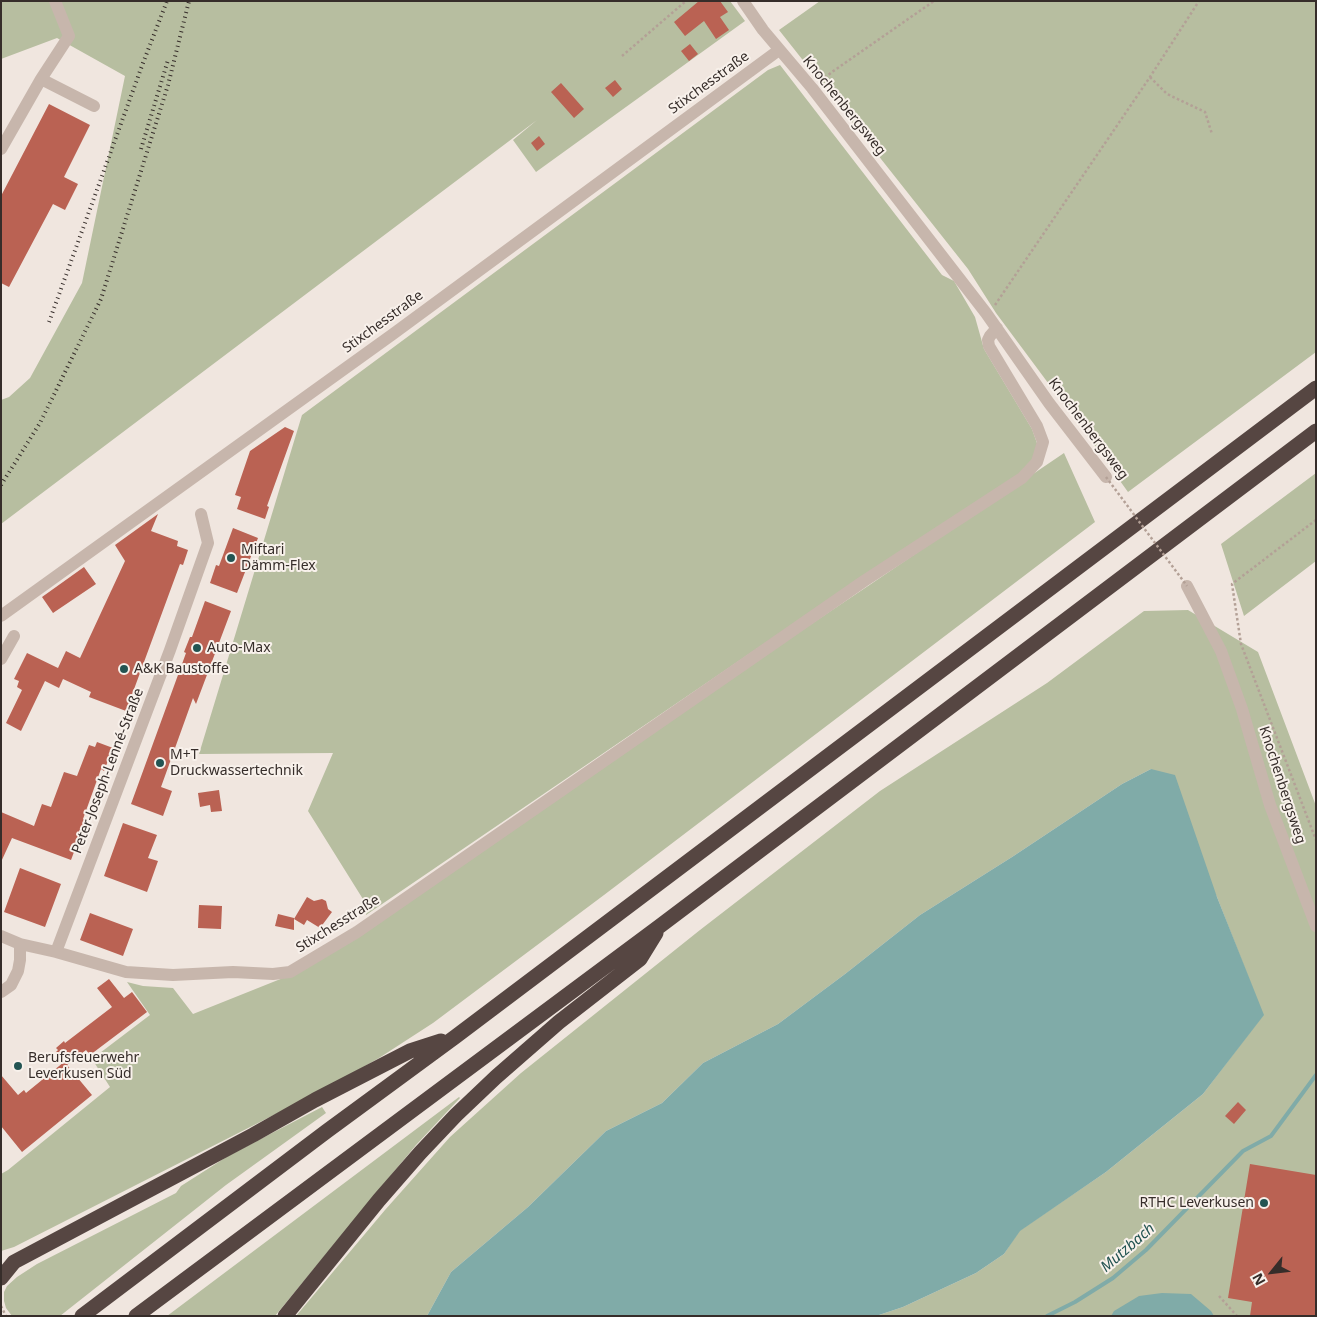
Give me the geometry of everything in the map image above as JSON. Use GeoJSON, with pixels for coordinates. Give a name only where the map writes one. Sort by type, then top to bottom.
{"type":"FeatureCollection","features":[{"type":"Feature","properties":{"kind":"highway"},"geometry":{"type":"LineString","coordinates":[[82,1316],[1316,388]]}},
{"type":"Feature","properties":{"kind":"highway"},"geometry":{"type":"LineString","coordinates":[[136,1316],[660,926],[1316,431]]}},
{"type":"Feature","properties":{"kind":"highway"},"geometry":{"type":"LineString","coordinates":[[285,1316],[397,1180],[456,1115],[559,1022],[640,959],[660,926]]}},
{"type":"Feature","properties":{"kind":"highway"},"geometry":{"type":"LineString","coordinates":[[1,1278],[8,1262],[410,1051],[455,1037]]}},
{"type":"Feature","properties":{"kind":"street"},"geometry":{"type":"LineString","coordinates":[[1,149],[41,79],[69,36],[55,1]]}},
{"type":"Feature","properties":{"kind":"street","name":"Knochenbergsweg"},"geometry":{"type":"LineString","coordinates":[[743,1],[763,30],[812,88],[986,313],[1049,403],[1106,477]]}},
{"type":"Feature","properties":{"kind":"street","name":"Stixchesstraße"},"geometry":{"type":"LineString","coordinates":[[1,616],[392,334],[779,50]]}},
{"type":"Feature","properties":{"kind":"street"},"geometry":{"type":"LineString","coordinates":[[41,79],[94,106]]}},
{"type":"Feature","properties":{"kind":"street","name":"Stixchesstraße"},"geometry":{"type":"LineString","coordinates":[[1,936],[20,944],[126,972],[174,975],[233,972],[273,974],[290,972],[356,932],[864,581],[1022,478],[1037,462],[1043,442],[1041,434],[1026,407],[989,346],[988,340],[997,328]]}},
{"type":"Feature","properties":{"kind":"street","name":"Peter-Joseph-Lenné-Straße"},"geometry":{"type":"LineString","coordinates":[[56,952],[170,650],[208,543],[202,514]]}},
{"type":"Feature","properties":{"kind":"street","name":"Knochenbergsweg"},"geometry":{"type":"LineString","coordinates":[[1188,586],[1221,651],[1242,708],[1270,805],[1316,926]]}},
{"type":"Feature","properties":{"kind":"street"},"geometry":{"type":"LineString","coordinates":[[1,659],[14,636]]}},
{"type":"Feature","properties":{"kind":"street"},"geometry":{"type":"LineString","coordinates":[[1,992],[10,985],[18,970],[20,944]]}},
{"type":"Feature","properties":{"kind":"path"},"geometry":{"type":"LineString","coordinates":[[622,56],[686,1]]}},
{"type":"Feature","properties":{"kind":"path"},"geometry":{"type":"LineString","coordinates":[[812,88],[934,1]]}},
{"type":"Feature","properties":{"kind":"path"},"geometry":{"type":"LineString","coordinates":[[1192,1],[1196,6]]}},
{"type":"Feature","properties":{"kind":"path"},"geometry":{"type":"LineString","coordinates":[[986,313],[994,306],[1150,77],[1199,1]]}},
{"type":"Feature","properties":{"kind":"path"},"geometry":{"type":"LineString","coordinates":[[1150,77],[1167,94],[1205,112],[1212,134]]}},
{"type":"Feature","properties":{"kind":"path","name":"Knochenbergsweg"},"geometry":{"type":"LineString","coordinates":[[1106,477],[1188,586]]}},
{"type":"Feature","properties":{"kind":"path"},"geometry":{"type":"LineString","coordinates":[[1316,520],[1232,584],[1241,644],[1316,840]]}},
{"type":"Feature","properties":{"kind":"path"},"geometry":{"type":"LineString","coordinates":[[1219,1296],[1237,1316]]}},
{"type":"Feature","properties":{"kind":"path"},"geometry":{"type":"LineString","coordinates":[[1,1306],[6,1316]]}},
{"type":"Feature","properties":{"kind":"green space"},"geometry":{"type":"Polygon","coordinates":[[[1,1],[730,1],[745,21],[536,172],[513,140],[537,120],[1,524],[1,400],[9,397],[30,378],[82,283],[125,76],[57,38],[1,59],[1,1]]]}},
{"type":"Feature","properties":{"kind":"green space"},"geometry":{"type":"Polygon","coordinates":[[[820,1],[1316,1],[1316,352],[1128,492],[996,313],[968,269],[779,30],[820,1]]]}},
{"type":"Feature","properties":{"kind":"green space"},"geometry":{"type":"Polygon","coordinates":[[[780,65],[942,275],[954,281],[975,317],[984,349],[1032,429],[1038,446],[1033,459],[1019,475],[862,577],[366,915],[366,904],[308,811],[333,753],[199,754],[302,415],[768,70],[780,65]]]}},
{"type":"Feature","properties":{"kind":"green space"},"geometry":{"type":"Polygon","coordinates":[[[1064,453],[1095,522],[604,895],[433,1023],[379,1058],[323,1090],[14,1247],[1,1251],[1,1174],[110,1087],[92,1059],[150,1015],[127,982],[143,986],[173,988],[193,1014],[283,978],[1064,453]]]}},
{"type":"Feature","properties":{"kind":"green space"},"geometry":{"type":"Polygon","coordinates":[[[1316,473],[1316,561],[1244,616],[1221,544],[1316,473]]]}},
{"type":"Feature","properties":{"kind":"green space"},"geometry":{"type":"Polygon","coordinates":[[[1188,610],[1258,652],[1316,806],[1316,1316],[876,1316],[903,1307],[976,1273],[1004,1254],[1019,1231],[1106,1172],[1203,1094],[1263,1015],[1217,897],[1151,769],[1122,784],[920,915],[778,1024],[703,1063],[662,1103],[606,1131],[528,1207],[451,1272],[427,1316],[296,1316],[385,1210],[450,1137],[521,1073],[700,930],[880,791],[1047,683],[1144,611],[1188,610]]]}},
{"type":"Feature","properties":{"kind":"green space"},"geometry":{"type":"Polygon","coordinates":[[[459,1097],[416,1145],[275,1316],[167,1316],[459,1097]]]}},
{"type":"Feature","properties":{"kind":"green space"},"geometry":{"type":"Polygon","coordinates":[[[322,1107],[326,1113],[226,1185],[60,1316],[12,1316],[6,1308],[4,1292],[7,1286],[37,1264],[176,1193],[181,1186],[228,1156],[322,1107]]]}},
{"type":"Feature","properties":{"kind":"water"},"geometry":{"type":"Polygon","coordinates":[[[1151,769],[1175,775],[1217,897],[1264,1015],[1203,1094],[1106,1172],[1020,1231],[1004,1254],[976,1273],[903,1307],[876,1316],[427,1316],[451,1272],[528,1207],[606,1131],[662,1103],[703,1063],[778,1024],[920,915],[1122,784],[1151,769]]]}},
{"type":"Feature","properties":{"kind":"water"},"geometry":{"type":"Polygon","coordinates":[[[1162,1293],[1191,1294],[1211,1311],[1214,1316],[1111,1316],[1114,1311],[1139,1296],[1162,1293]]]}},
{"type":"Feature","properties":{"kind":"building"},"geometry":{"type":"Polygon","coordinates":[[[699,1],[720,1],[728,12],[720,17],[729,30],[716,39],[704,21],[685,36],[674,22],[699,1]]]}},
{"type":"Feature","properties":{"kind":"building"},"geometry":{"type":"Polygon","coordinates":[[[690,44],[698,54],[689,61],[681,51],[690,44]]]}},
{"type":"Feature","properties":{"kind":"building"},"geometry":{"type":"Polygon","coordinates":[[[615,80],[622,89],[613,97],[605,88],[615,80]]]}},
{"type":"Feature","properties":{"kind":"building"},"geometry":{"type":"Polygon","coordinates":[[[561,83],[584,109],[574,118],[551,92],[561,83]]]}},
{"type":"Feature","properties":{"kind":"building"},"geometry":{"type":"Polygon","coordinates":[[[49,104],[90,125],[64,177],[78,184],[65,210],[53,204],[9,287],[1,283],[1,196],[49,104]]]}},
{"type":"Feature","properties":{"kind":"building"},"geometry":{"type":"Polygon","coordinates":[[[539,136],[545,144],[537,151],[531,143],[539,136]]]}},
{"type":"Feature","properties":{"kind":"building"},"geometry":{"type":"Polygon","coordinates":[[[285,427],[294,431],[267,506],[269,507],[265,519],[237,509],[241,497],[235,495],[250,451],[285,427]]]}},
{"type":"Feature","properties":{"kind":"building"},"geometry":{"type":"Polygon","coordinates":[[[158,514],[151,531],[178,541],[177,546],[188,550],[183,565],[180,564],[126,711],[89,697],[91,692],[63,679],[59,688],[45,681],[21,731],[6,723],[22,690],[17,687],[19,681],[14,679],[27,653],[58,668],[66,651],[80,658],[125,561],[115,545],[158,514]]]}},
{"type":"Feature","properties":{"kind":"building"},"geometry":{"type":"Polygon","coordinates":[[[233,528],[258,538],[237,593],[210,583],[216,565],[219,566],[233,528]]]}},
{"type":"Feature","properties":{"kind":"building"},"geometry":{"type":"Polygon","coordinates":[[[84,567],[96,584],[53,613],[42,597],[84,567]]]}},
{"type":"Feature","properties":{"kind":"building"},"geometry":{"type":"Polygon","coordinates":[[[205,601],[231,611],[196,704],[193,698],[161,787],[172,791],[163,816],[131,804],[186,653],[184,652],[190,637],[192,637],[205,601]]]}},
{"type":"Feature","properties":{"kind":"building"},"geometry":{"type":"Polygon","coordinates":[[[97,742],[113,748],[104,771],[101,769],[83,819],[86,820],[71,860],[12,838],[1,862],[1,812],[34,826],[42,804],[51,807],[64,772],[77,776],[89,745],[95,747],[97,742]]]}},
{"type":"Feature","properties":{"kind":"building"},"geometry":{"type":"Polygon","coordinates":[[[219,790],[222,811],[211,812],[210,805],[200,807],[198,793],[219,790]]]}},
{"type":"Feature","properties":{"kind":"building"},"geometry":{"type":"Polygon","coordinates":[[[123,823],[157,835],[148,858],[158,861],[147,892],[104,876],[123,823]]]}},
{"type":"Feature","properties":{"kind":"building"},"geometry":{"type":"Polygon","coordinates":[[[20,868],[61,884],[45,927],[4,912],[20,868]]]}},
{"type":"Feature","properties":{"kind":"building"},"geometry":{"type":"Polygon","coordinates":[[[307,897],[314,901],[322,899],[326,901],[328,909],[332,912],[320,928],[307,920],[304,925],[294,919],[307,897]]]}},
{"type":"Feature","properties":{"kind":"building"},"geometry":{"type":"Polygon","coordinates":[[[199,905],[222,906],[221,929],[198,928],[199,905]]]}},
{"type":"Feature","properties":{"kind":"building"},"geometry":{"type":"Polygon","coordinates":[[[90,913],[133,929],[123,956],[80,940],[90,913]]]}},
{"type":"Feature","properties":{"kind":"building"},"geometry":{"type":"Polygon","coordinates":[[[278,914],[294,918],[294,930],[275,926],[278,914]]]}},
{"type":"Feature","properties":{"kind":"building"},"geometry":{"type":"Polygon","coordinates":[[[109,979],[124,998],[132,992],[147,1012],[90,1055],[86,1050],[67,1065],[92,1095],[22,1152],[1,1126],[1,1075],[18,1095],[24,1090],[26,1093],[64,1062],[56,1052],[58,1050],[56,1048],[112,1007],[97,988],[109,979]]]}},
{"type":"Feature","properties":{"kind":"building"},"geometry":{"type":"Polygon","coordinates":[[[1238,1102],[1246,1110],[1234,1124],[1225,1116],[1238,1102]]]}},
{"type":"Feature","properties":{"kind":"building","name":"RTHC Leverkusen"},"geometry":{"type":"Polygon","coordinates":[[[1250,1164],[1316,1175],[1316,1316],[1250,1316],[1252,1302],[1228,1298],[1250,1164]]]}},
{"type":"Feature","properties":{"kind":"waterway","name":"Mutzbach"},"geometry":{"type":"LineString","coordinates":[[1047,1316],[1075,1302],[1113,1278],[1146,1250],[1243,1151],[1271,1136],[1316,1075]]}},
{"type":"Feature","properties":{"kind":"railway"},"geometry":{"type":"LineString","coordinates":[[49,322],[167,1]]}},
{"type":"Feature","properties":{"kind":"railway"},"geometry":{"type":"LineString","coordinates":[[1,485],[40,423],[101,299],[168,85],[189,1]]}},
{"type":"Feature","properties":{"kind":"railway"},"geometry":{"type":"LineString","coordinates":[[141,149],[168,60]]}},
{"type":"Feature","properties":{"kind":"place","name":"Miftari Dämm-Flex"},"geometry":{"type":"Point","coordinates":[231,558]}},
{"type":"Feature","properties":{"kind":"place","name":"Auto-Max"},"geometry":{"type":"Point","coordinates":[197,648]}},
{"type":"Feature","properties":{"kind":"place","name":"A&K Baustoffe"},"geometry":{"type":"Point","coordinates":[124,669]}},
{"type":"Feature","properties":{"kind":"place","name":"M+T Druckwassertechnik"},"geometry":{"type":"Point","coordinates":[160,763]}},
{"type":"Feature","properties":{"kind":"place","name":"Berufsfeuerwehr Leverkusen Süd"},"geometry":{"type":"Point","coordinates":[18,1066]}},
{"type":"Feature","properties":{"kind":"place","name":"RTHC Leverkusen"},"geometry":{"type":"Point","coordinates":[1264,1203]}}]}
